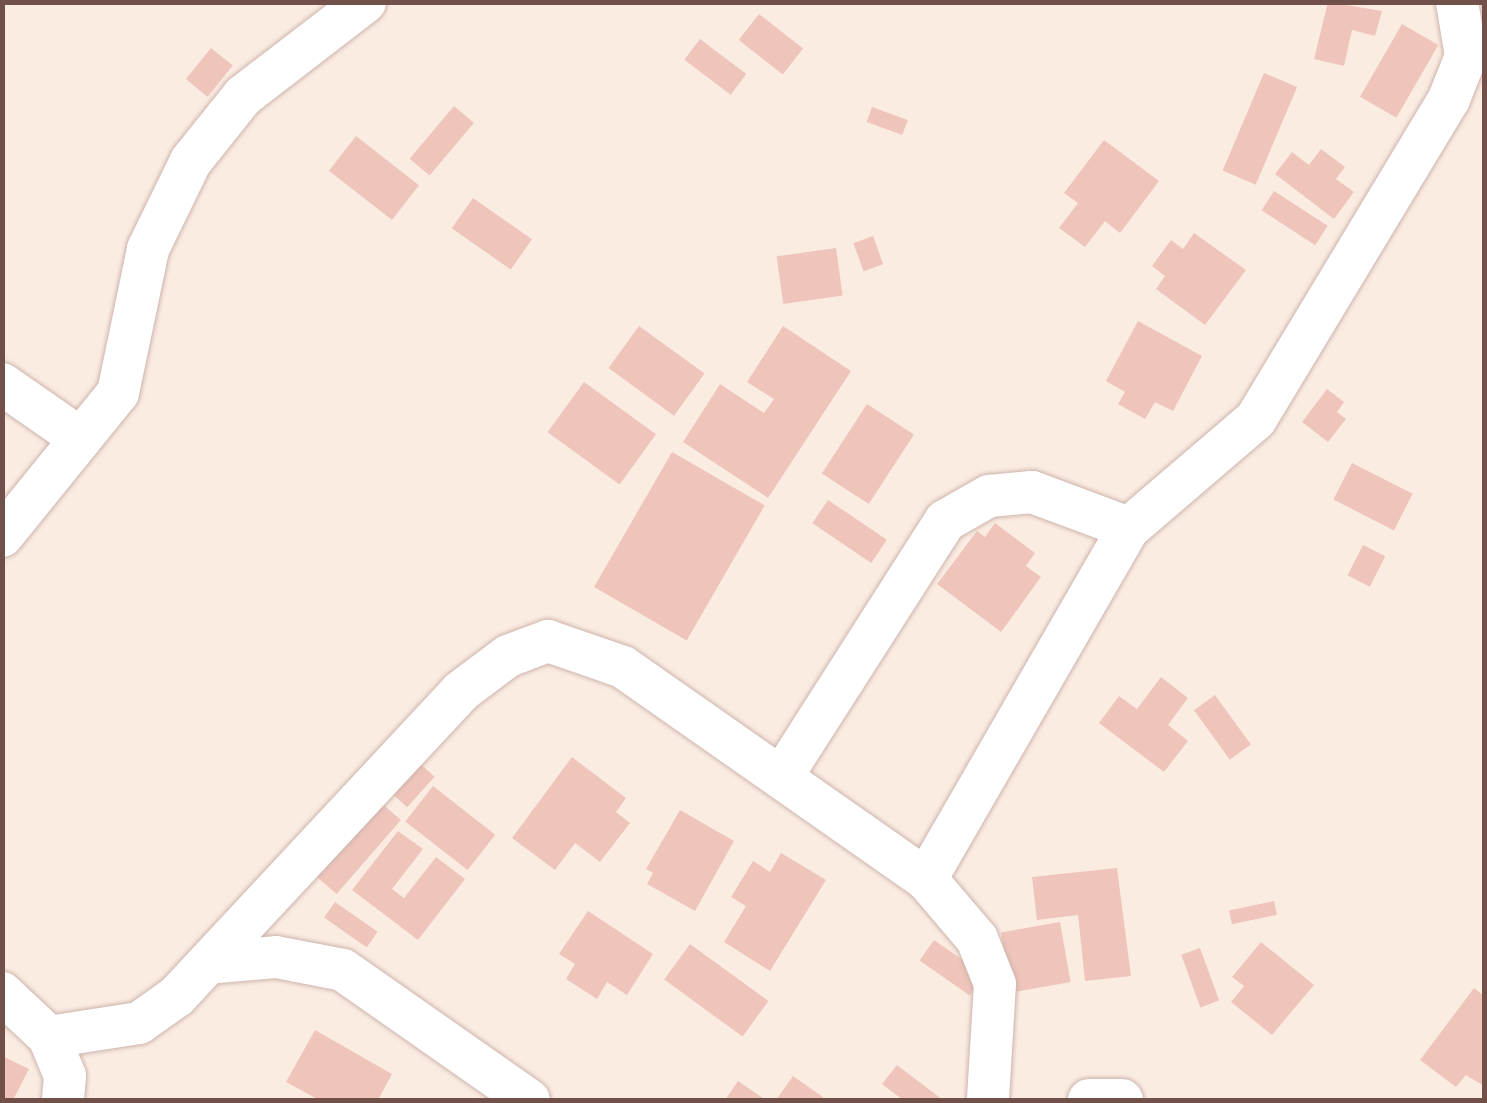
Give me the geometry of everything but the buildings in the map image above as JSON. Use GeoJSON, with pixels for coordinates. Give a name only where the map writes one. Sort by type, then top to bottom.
{"type":"FeatureCollection","features":[{"type":"Feature","properties":{"kind":"street"},"geometry":{"type":"LineString","coordinates":[[2,536],[118,393],[148,249],[190,161],[243,96],[365,2]]}},
{"type":"Feature","properties":{"kind":"street"},"geometry":{"type":"LineString","coordinates":[[926,879],[1129,528],[1256,419],[1309,340],[1354,244],[1449,99],[1466,56],[1457,2]]}},
{"type":"Feature","properties":{"kind":"street"},"geometry":{"type":"LineString","coordinates":[[2,384],[80,440]]}},
{"type":"Feature","properties":{"kind":"street"},"geometry":{"type":"LineString","coordinates":[[784,772],[944,520],[989,496],[1032,492],[1129,528]]}},
{"type":"Feature","properties":{"kind":"street"},"geometry":{"type":"LineString","coordinates":[[48,1038],[139,1023],[217,962],[460,692],[508,656],[548,641],[624,667],[784,772],[926,879],[977,939],[995,984],[988,1100]]}},
{"type":"Feature","properties":{"kind":"street"},"geometry":{"type":"LineString","coordinates":[[217,962],[276,957],[342,970],[529,1100]]}},
{"type":"Feature","properties":{"kind":"street"},"geometry":{"type":"LineString","coordinates":[[2,993],[48,1038],[63,1100]]}},
{"type":"Feature","properties":{"kind":"street"},"geometry":{"type":"LineString","coordinates":[[1089,1100],[1122,1100]]}}]}
